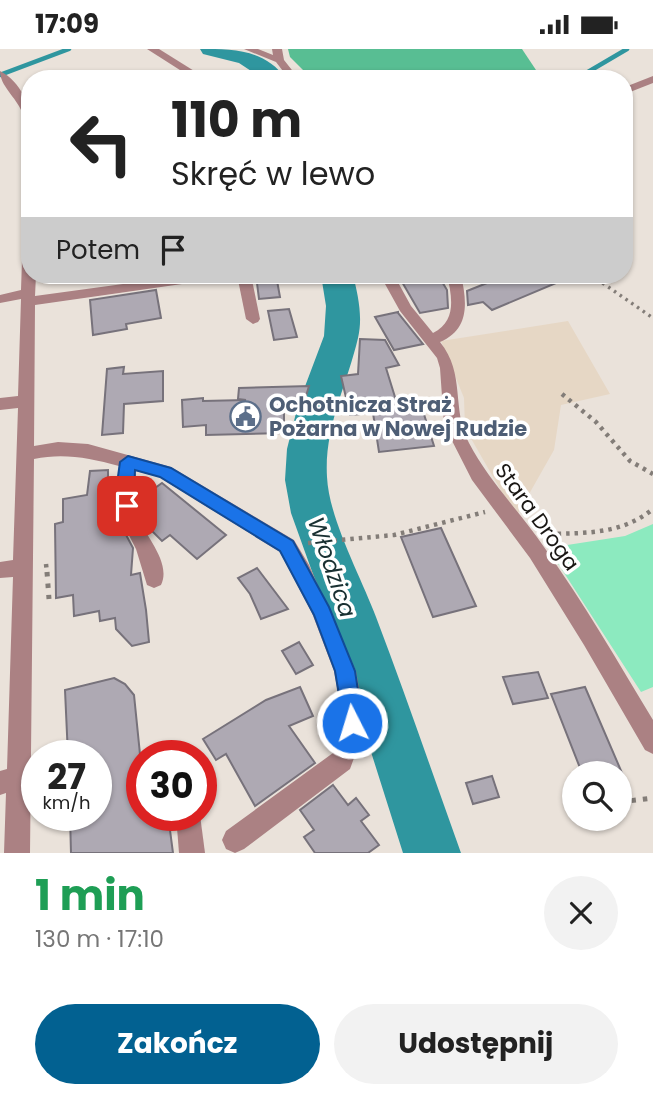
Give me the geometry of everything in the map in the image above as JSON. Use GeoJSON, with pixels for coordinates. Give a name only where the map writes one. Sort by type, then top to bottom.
{"type":"FeatureCollection","features":[{"type":"Feature","properties":{"kind":"street"},"geometry":{"type":"LineString","coordinates":[[152,49],[187,70]]}},
{"type":"Feature","properties":{"kind":"street"},"geometry":{"type":"LineString","coordinates":[[249,49],[279,61],[286,70]]}},
{"type":"Feature","properties":{"kind":"street"},"geometry":{"type":"LineString","coordinates":[[277,49],[279,61]]}},
{"type":"Feature","properties":{"kind":"street"},"geometry":{"type":"LineString","coordinates":[[633,88],[653,79]]}},
{"type":"Feature","properties":{"kind":"street"},"geometry":{"type":"LineString","coordinates":[[3,80],[21,102]]}},
{"type":"Feature","properties":{"kind":"street"},"geometry":{"type":"LineString","coordinates":[[17,853],[9,781],[23,567],[28,284]]}},
{"type":"Feature","properties":{"kind":"street"},"geometry":{"type":"LineString","coordinates":[[0,299],[143,284]]}},
{"type":"Feature","properties":{"kind":"street"},"geometry":{"type":"LineString","coordinates":[[246,284],[253,319]]}},
{"type":"Feature","properties":{"kind":"street","name":"Stara Droga"},"geometry":{"type":"LineString","coordinates":[[392,284],[405,308],[432,340],[448,368],[452,425],[460,443],[592,638],[653,742]]}},
{"type":"Feature","properties":{"kind":"street"},"geometry":{"type":"LineString","coordinates":[[432,340],[444,336],[458,317],[461,306],[456,284]]}},
{"type":"Feature","properties":{"kind":"street"},"geometry":{"type":"LineString","coordinates":[[0,404],[26,401]]}},
{"type":"Feature","properties":{"kind":"street"},"geometry":{"type":"LineString","coordinates":[[25,454],[58,448],[88,451],[165,473],[287,546],[322,613],[345,671],[352,723],[342,761],[235,840]]}},
{"type":"Feature","properties":{"kind":"street"},"geometry":{"type":"LineString","coordinates":[[128,462],[125,491],[130,521],[143,538],[151,561],[153,579]]}},
{"type":"Feature","properties":{"kind":"street"},"geometry":{"type":"LineString","coordinates":[[0,570],[23,567]]}},
{"type":"Feature","properties":{"kind":"street"},"geometry":{"type":"LineString","coordinates":[[190,831],[192,853]]}},
{"type":"Feature","properties":{"kind":"path"},"geometry":{"type":"LineString","coordinates":[[604,284],[653,318]]}},
{"type":"Feature","properties":{"kind":"path"},"geometry":{"type":"LineString","coordinates":[[562,394],[596,422],[629,461],[653,474]]}},
{"type":"Feature","properties":{"kind":"path"},"geometry":{"type":"LineString","coordinates":[[300,544],[348,537],[394,535],[442,525],[502,507]]}},
{"type":"Feature","properties":{"kind":"path"},"geometry":{"type":"LineString","coordinates":[[527,539],[540,534],[611,531],[641,521],[653,509]]}},
{"type":"Feature","properties":{"kind":"path"},"geometry":{"type":"LineString","coordinates":[[632,801],[653,798]]}},
{"type":"Feature","properties":{"kind":"shaded area"},"geometry":{"type":"Polygon","coordinates":[[[568,321],[610,394],[561,405],[554,450],[516,517],[465,428],[464,398],[441,341],[568,321]]]}},
{"type":"Feature","properties":{"kind":"green space"},"geometry":{"type":"Polygon","coordinates":[[[288,49],[522,49],[536,70],[303,70],[290,57],[288,49]]]}},
{"type":"Feature","properties":{"kind":"green space"},"geometry":{"type":"Polygon","coordinates":[[[653,524],[653,687],[641,692],[548,548],[625,536],[653,524]]]}},
{"type":"Feature","properties":{"kind":"building"},"geometry":{"type":"Polygon","coordinates":[[[257,284],[278,284],[280,297],[259,299],[257,284]]]}},
{"type":"Feature","properties":{"kind":"building"},"geometry":{"type":"Polygon","coordinates":[[[403,284],[443,284],[447,290],[448,308],[420,313],[403,284]]]}},
{"type":"Feature","properties":{"kind":"building"},"geometry":{"type":"Polygon","coordinates":[[[484,284],[554,284],[492,310],[483,302],[468,305],[467,291],[484,284]]]}},
{"type":"Feature","properties":{"kind":"building"},"geometry":{"type":"Polygon","coordinates":[[[156,290],[161,318],[126,324],[127,329],[93,335],[90,300],[156,290]]]}},
{"type":"Feature","properties":{"kind":"building"},"geometry":{"type":"Polygon","coordinates":[[[289,309],[297,337],[274,340],[268,311],[289,309]]]}},
{"type":"Feature","properties":{"kind":"building"},"geometry":{"type":"Polygon","coordinates":[[[398,312],[423,344],[394,350],[375,317],[398,312]]]}},
{"type":"Feature","properties":{"kind":"building"},"geometry":{"type":"Polygon","coordinates":[[[360,339],[385,340],[399,365],[386,368],[399,410],[422,408],[434,446],[379,452],[373,413],[350,415],[341,376],[358,374],[360,339]]]}},
{"type":"Feature","properties":{"kind":"building"},"geometry":{"type":"Polygon","coordinates":[[[124,367],[123,374],[163,371],[163,401],[124,404],[123,433],[102,435],[107,369],[124,367]]]}},
{"type":"Feature","properties":{"kind":"building","name":"Ochotnicza Straż Pożarna w Nowej Rudzie"},"geometry":{"type":"Polygon","coordinates":[[[309,386],[303,406],[284,404],[284,433],[206,435],[206,425],[183,427],[182,400],[246,400],[238,399],[239,388],[309,386]]]}},
{"type":"Feature","properties":{"kind":"building"},"geometry":{"type":"Polygon","coordinates":[[[108,470],[108,522],[116,516],[133,548],[131,575],[140,573],[146,610],[149,642],[132,646],[116,629],[115,618],[100,621],[99,611],[74,616],[73,595],[56,598],[55,524],[63,522],[63,499],[87,495],[90,471],[108,470]]]}},
{"type":"Feature","properties":{"kind":"building"},"geometry":{"type":"Polygon","coordinates":[[[162,483],[226,535],[197,559],[170,535],[162,541],[143,522],[137,501],[162,483]]]}},
{"type":"Feature","properties":{"kind":"building"},"geometry":{"type":"Polygon","coordinates":[[[441,528],[476,606],[433,617],[401,537],[441,528]]]}},
{"type":"Feature","properties":{"kind":"building"},"geometry":{"type":"Polygon","coordinates":[[[257,568],[288,609],[261,619],[250,594],[238,578],[257,568]]]}},
{"type":"Feature","properties":{"kind":"building"},"geometry":{"type":"Polygon","coordinates":[[[299,642],[313,665],[296,674],[282,651],[299,642]]]}},
{"type":"Feature","properties":{"kind":"building"},"geometry":{"type":"Polygon","coordinates":[[[538,672],[548,698],[513,704],[503,677],[538,672]]]}},
{"type":"Feature","properties":{"kind":"building"},"geometry":{"type":"Polygon","coordinates":[[[114,678],[125,684],[134,695],[139,740],[126,740],[126,831],[170,831],[173,853],[71,853],[70,831],[112,831],[112,740],[67,740],[65,690],[114,678]]]}},
{"type":"Feature","properties":{"kind":"building"},"geometry":{"type":"Polygon","coordinates":[[[300,687],[313,716],[289,726],[315,763],[255,806],[226,754],[217,759],[217,740],[203,739],[266,700],[300,687]]]}},
{"type":"Feature","properties":{"kind":"building"},"geometry":{"type":"Polygon","coordinates":[[[585,687],[617,761],[577,761],[551,694],[585,687]]]}},
{"type":"Feature","properties":{"kind":"building"},"geometry":{"type":"Polygon","coordinates":[[[492,776],[499,797],[473,804],[466,783],[492,776]]]}},
{"type":"Feature","properties":{"kind":"building"},"geometry":{"type":"Polygon","coordinates":[[[333,785],[348,805],[356,798],[369,815],[361,821],[379,845],[368,853],[315,853],[304,837],[314,830],[300,810],[333,785]]]}},
{"type":"Feature","properties":{"kind":"waterway"},"geometry":{"type":"LineString","coordinates":[[0,75],[69,49]]}},
{"type":"Feature","properties":{"kind":"waterway","name":"Włodzica"},"geometry":{"type":"LineString","coordinates":[[211,49],[255,62],[267,70]]}},
{"type":"Feature","properties":{"kind":"waterway"},"geometry":{"type":"LineString","coordinates":[[591,70],[627,49]]}},
{"type":"Feature","properties":{"kind":"waterway","name":"Włodzica"},"geometry":{"type":"LineString","coordinates":[[339,284],[343,306],[341,336],[317,405],[307,449],[306,480],[313,513],[352,616],[432,853]]}},
{"type":"Feature","properties":{"kind":"place","name":"Ochotnicza Straż Pożarna w Nowej Rudzie"},"geometry":{"type":"Point","coordinates":[246,417]}},
{"type":"Feature","properties":{"kind":"route"},"geometry":{"type":"LineString","coordinates":[[127,506],[125,491],[128,462],[165,473],[287,546],[322,613],[345,671],[352,723]]}}]}
